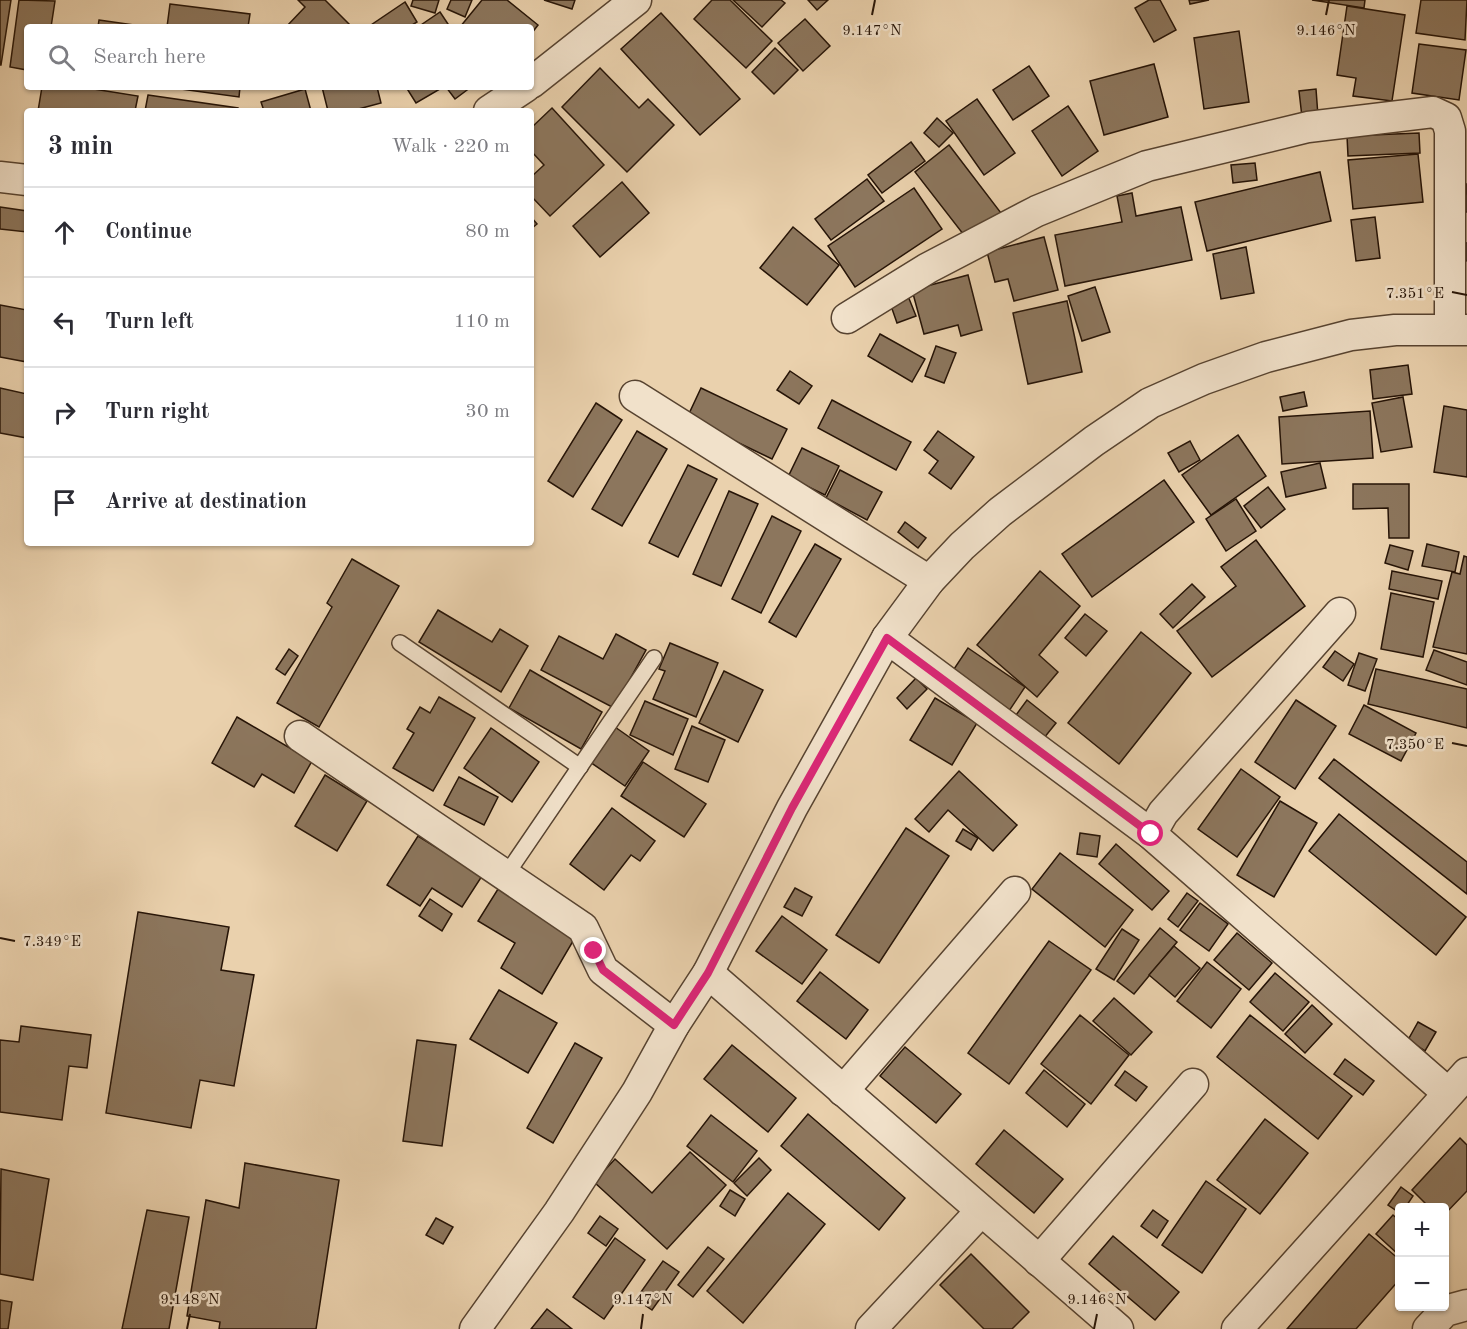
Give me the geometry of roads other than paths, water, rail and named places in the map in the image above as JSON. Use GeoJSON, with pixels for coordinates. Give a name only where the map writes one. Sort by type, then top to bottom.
{"type":"FeatureCollection","features":[{"type":"Feature","properties":{"kind":"street"},"geometry":{"type":"LineString","coordinates":[[534,81],[636,0]]}},
{"type":"Feature","properties":{"kind":"street"},"geometry":{"type":"LineString","coordinates":[[494,108],[520,90]]}},
{"type":"Feature","properties":{"kind":"street"},"geometry":{"type":"LineString","coordinates":[[475,1329],[559,1212],[638,1092],[674,1025],[708,973],[792,808],[887,638],[929,581],[962,546],[1000,512],[1094,441],[1150,403],[1204,379],[1266,357],[1351,335],[1395,330],[1458,329],[1450,131],[1446,118],[1433,112],[1308,127],[1147,166],[1037,211],[928,268],[847,318]]}},
{"type":"Feature","properties":{"kind":"street"},"geometry":{"type":"LineString","coordinates":[[0,177],[24,180]]}},
{"type":"Feature","properties":{"kind":"street"},"geometry":{"type":"LineString","coordinates":[[635,396],[929,581]]}},
{"type":"Feature","properties":{"kind":"street"},"geometry":{"type":"LineString","coordinates":[[1151,834],[1164,813],[1340,613]]}},
{"type":"Feature","properties":{"kind":"street"},"geometry":{"type":"LineString","coordinates":[[887,638],[1151,834],[1458,1083],[1237,1329]]}},
{"type":"Feature","properties":{"kind":"street"},"geometry":{"type":"LineString","coordinates":[[300,736],[583,928],[603,970],[674,1025]]}},
{"type":"Feature","properties":{"kind":"street"},"geometry":{"type":"LineString","coordinates":[[843,1091],[1015,892]]}},
{"type":"Feature","properties":{"kind":"street"},"geometry":{"type":"LineString","coordinates":[[708,973],[1118,1329]]}},
{"type":"Feature","properties":{"kind":"street"},"geometry":{"type":"LineString","coordinates":[[1039,1261],[1193,1083]]}},
{"type":"Feature","properties":{"kind":"street"},"geometry":{"type":"LineString","coordinates":[[871,1329],[981,1211]]}},
{"type":"Feature","properties":{"kind":"street"},"geometry":{"type":"LineString","coordinates":[[1428,1329],[1445,1311],[1467,1305]]}},
{"type":"Feature","properties":{"kind":"lane"},"geometry":{"type":"LineString","coordinates":[[400,643],[580,767]]}},
{"type":"Feature","properties":{"kind":"lane"},"geometry":{"type":"LineString","coordinates":[[506,875],[654,658]]}}]}
